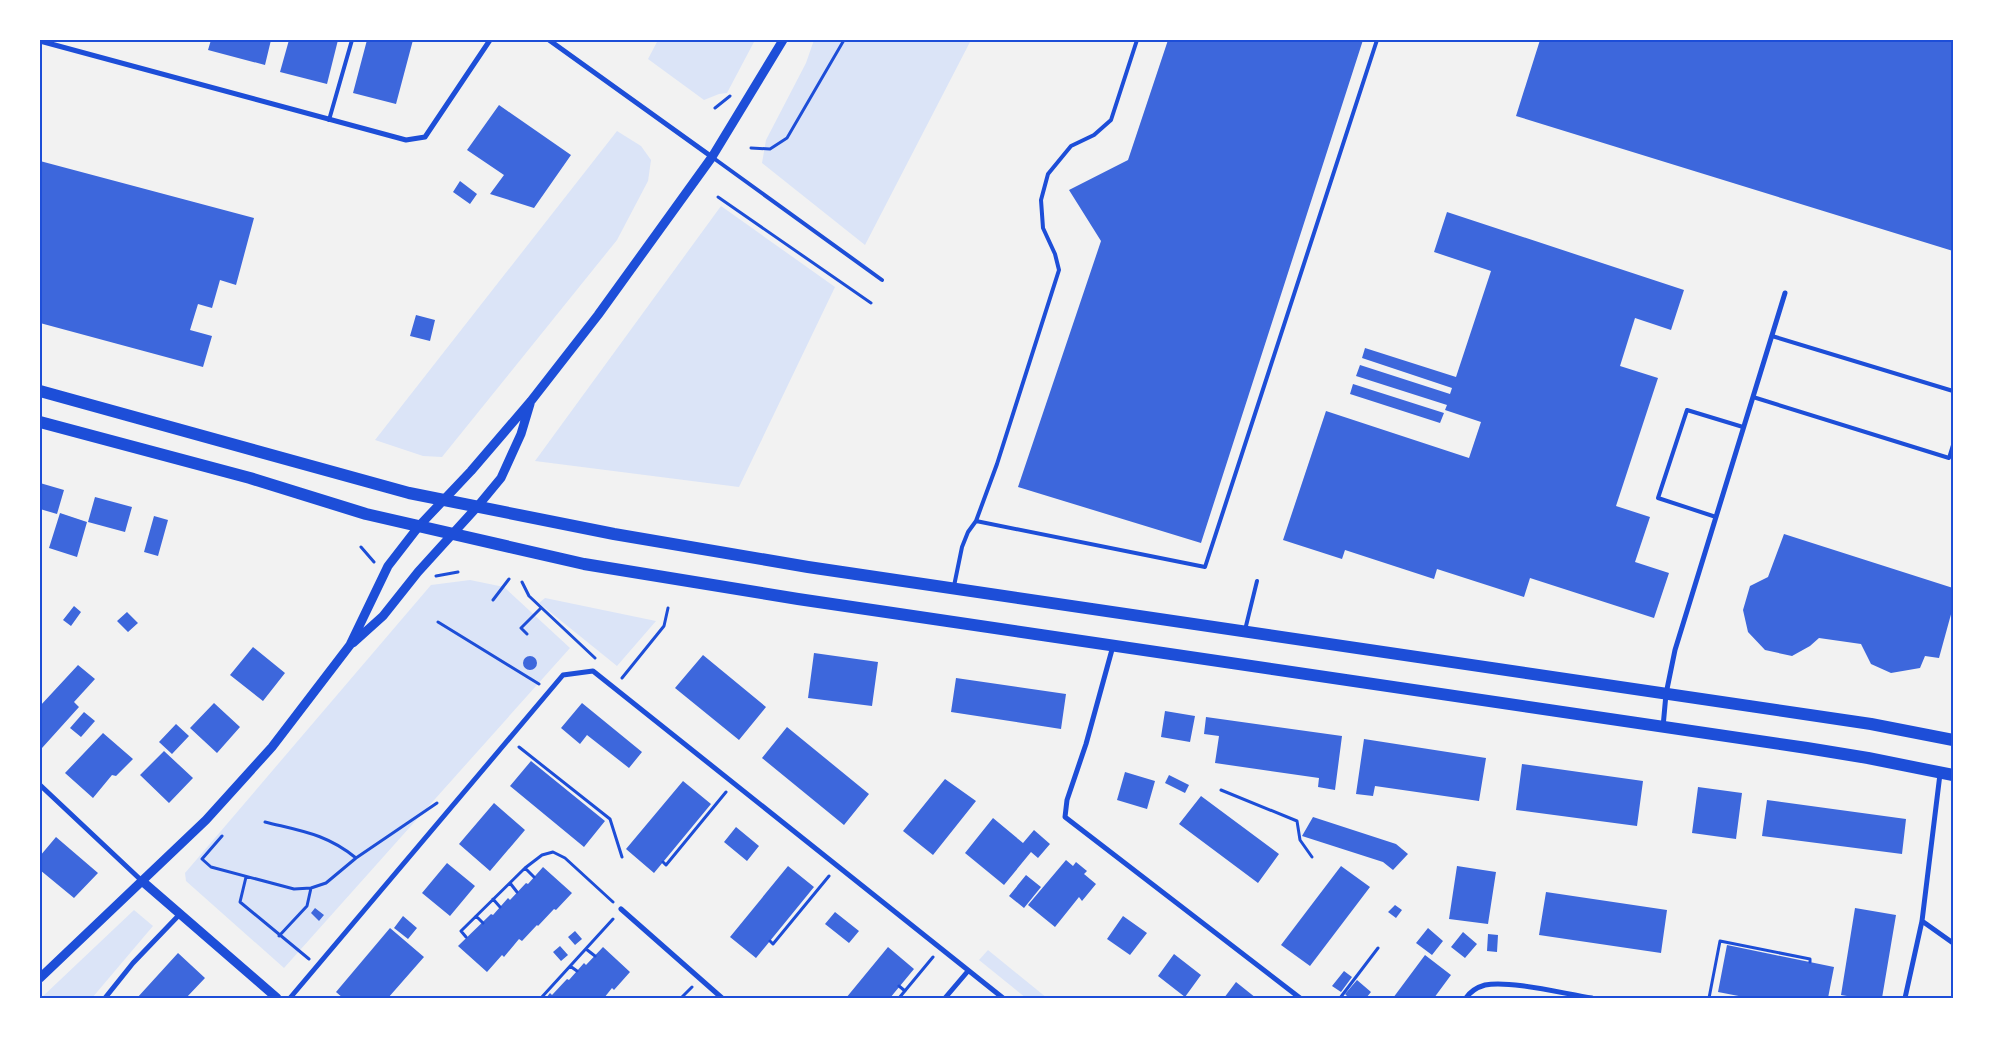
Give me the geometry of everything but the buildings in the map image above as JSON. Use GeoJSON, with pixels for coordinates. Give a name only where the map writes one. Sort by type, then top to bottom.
{"type":"FeatureCollection","features":[{"type":"Feature","properties":{"kind":"main road"},"geometry":{"type":"LineString","coordinates":[[40,391],[409,493],[700,549],[1245,632],[1872,724],[1953,740]]}},
{"type":"Feature","properties":{"kind":"main road"},"geometry":{"type":"LineString","coordinates":[[40,422],[250,478],[366,514],[584,564],[682,581],[1807,748],[1947,773]]}},
{"type":"Feature","properties":{"kind":"street"},"geometry":{"type":"LineString","coordinates":[[40,41],[406,140],[425,137],[490,40]]}},
{"type":"Feature","properties":{"kind":"street"},"geometry":{"type":"LineString","coordinates":[[549,40],[712,157]]}},
{"type":"Feature","properties":{"kind":"street"},"geometry":{"type":"LineString","coordinates":[[350,645],[388,566],[419,526],[531,401],[598,315],[712,157],[783,40]]}},
{"type":"Feature","properties":{"kind":"street"},"geometry":{"type":"LineString","coordinates":[[1663,728],[1666,694],[1675,650],[1785,293]]}},
{"type":"Feature","properties":{"kind":"street"},"geometry":{"type":"LineString","coordinates":[[40,978],[206,820],[272,747],[350,645],[383,616],[418,572],[477,507],[501,478],[521,434],[531,401]]}},
{"type":"Feature","properties":{"kind":"street"},"geometry":{"type":"LineString","coordinates":[[1113,645],[1086,744],[1067,800],[1065,816],[1300,998]]}},
{"type":"Feature","properties":{"kind":"street"},"geometry":{"type":"LineString","coordinates":[[290,998],[563,675],[593,671],[1004,998]]}},
{"type":"Feature","properties":{"kind":"street"},"geometry":{"type":"LineString","coordinates":[[1905,998],[1922,921],[1947,773]]}},
{"type":"Feature","properties":{"kind":"street"},"geometry":{"type":"LineString","coordinates":[[40,785],[142,881],[277,998]]}},
{"type":"Feature","properties":{"kind":"street"},"geometry":{"type":"LineString","coordinates":[[621,909],[722,998]]}},
{"type":"Feature","properties":{"kind":"street"},"geometry":{"type":"LineString","coordinates":[[105,998],[133,963],[180,914]]}},
{"type":"Feature","properties":{"kind":"street"},"geometry":{"type":"LineString","coordinates":[[1922,921],[1953,943]]}},
{"type":"Feature","properties":{"kind":"street"},"geometry":{"type":"LineString","coordinates":[[944,998],[968,971]]}},
{"type":"Feature","properties":{"kind":"street"},"geometry":{"type":"LineString","coordinates":[[1466,998],[1483,985],[1503,984],[1592,998]]}},
{"type":"Feature","properties":{"kind":"lane"},"geometry":{"type":"LineString","coordinates":[[329,120],[352,40]]}},
{"type":"Feature","properties":{"kind":"lane"},"geometry":{"type":"LineString","coordinates":[[954,588],[962,547],[968,532],[976,521],[997,464],[1059,270],[1055,254],[1043,228],[1041,200],[1048,174],[1071,146],[1094,135],[1111,120],[1137,40]]}},
{"type":"Feature","properties":{"kind":"lane"},"geometry":{"type":"LineString","coordinates":[[976,521],[1205,567],[1377,40]]}},
{"type":"Feature","properties":{"kind":"lane"},"geometry":{"type":"LineString","coordinates":[[712,157],[882,280]]}},
{"type":"Feature","properties":{"kind":"lane"},"geometry":{"type":"LineString","coordinates":[[1772,336],[1953,391]]}},
{"type":"Feature","properties":{"kind":"lane"},"geometry":{"type":"LineString","coordinates":[[1753,397],[1949,458],[1953,445]]}},
{"type":"Feature","properties":{"kind":"lane"},"geometry":{"type":"LineString","coordinates":[[1716,517],[1658,498],[1687,410],[1743,427]]}},
{"type":"Feature","properties":{"kind":"lane"},"geometry":{"type":"LineString","coordinates":[[1245,632],[1257,581]]}},
{"type":"Feature","properties":{"kind":"path"},"geometry":{"type":"LineString","coordinates":[[751,148],[770,149],[787,138],[844,40]]}},
{"type":"Feature","properties":{"kind":"path"},"geometry":{"type":"LineString","coordinates":[[718,197],[870,303]]}},
{"type":"Feature","properties":{"kind":"path"},"geometry":{"type":"LineString","coordinates":[[493,600],[509,579]]}},
{"type":"Feature","properties":{"kind":"path"},"geometry":{"type":"LineString","coordinates":[[522,582],[529,596],[601,663],[614,688],[664,626],[668,608]]}},
{"type":"Feature","properties":{"kind":"path"},"geometry":{"type":"LineString","coordinates":[[527,634],[521,628],[541,608]]}},
{"type":"Feature","properties":{"kind":"path"},"geometry":{"type":"LineString","coordinates":[[438,622],[550,691]]}},
{"type":"Feature","properties":{"kind":"path"},"geometry":{"type":"LineString","coordinates":[[508,738],[610,819],[622,857]]}},
{"type":"Feature","properties":{"kind":"path"},"geometry":{"type":"LineString","coordinates":[[663,862],[666,864],[697,824],[733,783]]}},
{"type":"Feature","properties":{"kind":"path"},"geometry":{"type":"LineString","coordinates":[[1221,790],[1297,822],[1300,840],[1312,858]]}},
{"type":"Feature","properties":{"kind":"path"},"geometry":{"type":"LineString","coordinates":[[222,836],[202,859],[210,867],[294,889],[311,888],[326,882],[356,858],[436,802],[448,810]]}},
{"type":"Feature","properties":{"kind":"path"},"geometry":{"type":"LineString","coordinates":[[265,822],[324,837],[356,858]]}},
{"type":"Feature","properties":{"kind":"path"},"geometry":{"type":"LineString","coordinates":[[466,937],[461,931],[525,868],[542,855],[553,852],[565,858],[621,909],[541,998]]}},
{"type":"Feature","properties":{"kind":"path"},"geometry":{"type":"LineString","coordinates":[[770,942],[773,944],[801,907],[837,866]]}},
{"type":"Feature","properties":{"kind":"path"},"geometry":{"type":"LineString","coordinates":[[525,868],[534,877]]}},
{"type":"Feature","properties":{"kind":"path"},"geometry":{"type":"LineString","coordinates":[[246,877],[240,902],[317,966]]}},
{"type":"Feature","properties":{"kind":"path"},"geometry":{"type":"LineString","coordinates":[[510,883],[517,892]]}},
{"type":"Feature","properties":{"kind":"path"},"geometry":{"type":"LineString","coordinates":[[279,936],[307,906],[311,888]]}},
{"type":"Feature","properties":{"kind":"path"},"geometry":{"type":"LineString","coordinates":[[493,900],[500,907]]}},
{"type":"Feature","properties":{"kind":"path"},"geometry":{"type":"LineString","coordinates":[[476,916],[483,923]]}},
{"type":"Feature","properties":{"kind":"path"},"geometry":{"type":"LineString","coordinates":[[1709,998],[1720,941],[1810,960],[1810,962]]}},
{"type":"Feature","properties":{"kind":"path"},"geometry":{"type":"LineString","coordinates":[[586,948],[594,956]]}},
{"type":"Feature","properties":{"kind":"path"},"geometry":{"type":"LineString","coordinates":[[899,998],[940,948]]}},
{"type":"Feature","properties":{"kind":"path"},"geometry":{"type":"LineString","coordinates":[[1340,998],[1378,948]]}},
{"type":"Feature","properties":{"kind":"path"},"geometry":{"type":"LineString","coordinates":[[570,966],[577,972]]}},
{"type":"Feature","properties":{"kind":"path"},"geometry":{"type":"LineString","coordinates":[[555,983],[560,987]]}},
{"type":"Feature","properties":{"kind":"path"},"geometry":{"type":"LineString","coordinates":[[899,986],[905,991]]}},
{"type":"Feature","properties":{"kind":"shaded area"},"geometry":{"type":"Polygon","coordinates":[[[658,40],[755,40],[727,93],[704,100],[648,59],[658,40]]]}},
{"type":"Feature","properties":{"kind":"shaded area"},"geometry":{"type":"Polygon","coordinates":[[[814,40],[971,40],[865,245],[762,163],[766,140],[806,63],[814,40]]]}},
{"type":"Feature","properties":{"kind":"shaded area"},"geometry":{"type":"Polygon","coordinates":[[[617,131],[641,146],[651,160],[648,181],[617,240],[442,457],[423,456],[375,440],[617,131]]]}},
{"type":"Feature","properties":{"kind":"shaded area"},"geometry":{"type":"Polygon","coordinates":[[[721,206],[835,287],[739,487],[535,461],[721,206]]]}},
{"type":"Feature","properties":{"kind":"shaded area"},"geometry":{"type":"Polygon","coordinates":[[[470,580],[504,587],[570,648],[284,968],[186,881],[185,873],[431,585],[470,580]]]}},
{"type":"Feature","properties":{"kind":"shaded area"},"geometry":{"type":"Polygon","coordinates":[[[545,598],[656,621],[617,666],[539,603],[545,598]]]}},
{"type":"Feature","properties":{"kind":"shaded area"},"geometry":{"type":"Polygon","coordinates":[[[134,910],[153,926],[92,998],[41,998],[134,910]]]}},
{"type":"Feature","properties":{"kind":"shaded area"},"geometry":{"type":"Polygon","coordinates":[[[988,950],[1047,998],[1026,998],[979,960],[988,950]]]}}]}
